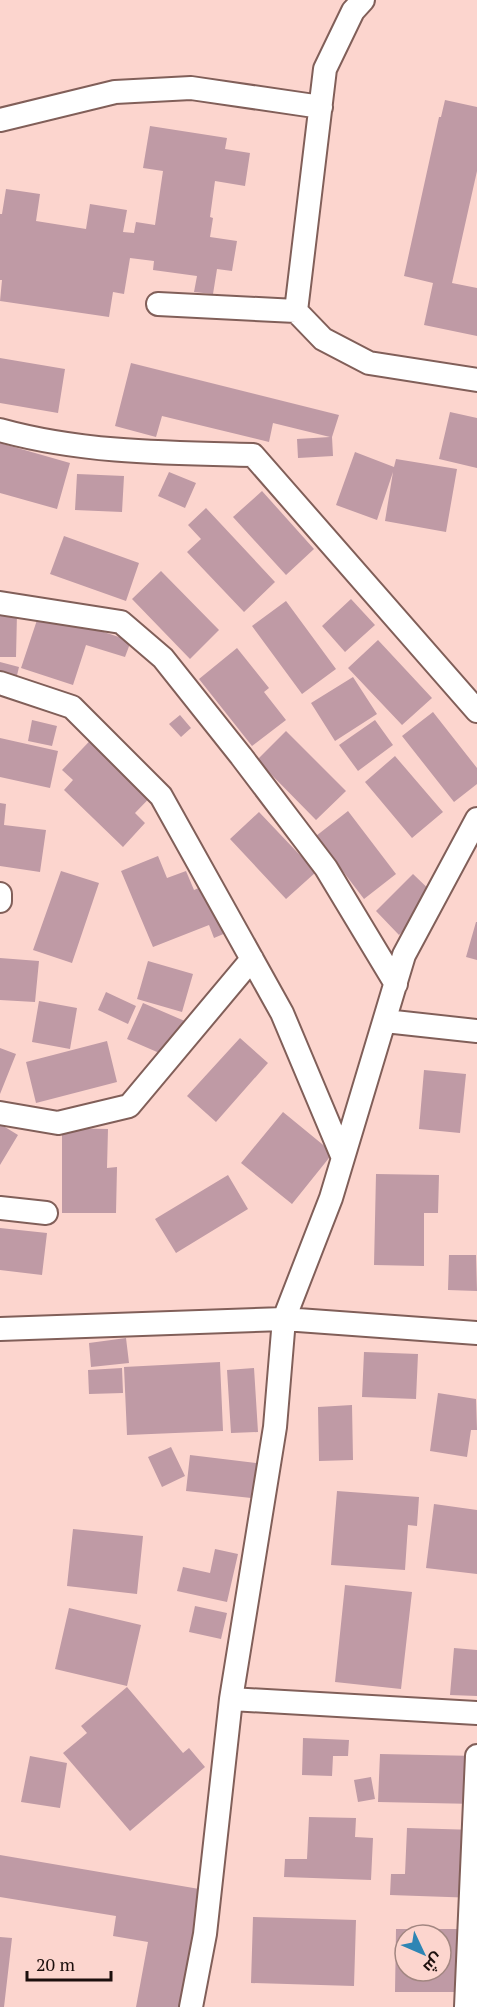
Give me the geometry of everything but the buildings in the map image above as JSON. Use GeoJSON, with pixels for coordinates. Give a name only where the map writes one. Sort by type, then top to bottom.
{"type":"FeatureCollection","features":[{"type":"Feature","properties":{"kind":"street"},"geometry":{"type":"LineString","coordinates":[[296,311],[325,69],[353,11],[363,0]]}},
{"type":"Feature","properties":{"kind":"street"},"geometry":{"type":"LineString","coordinates":[[0,120],[115,92],[191,88],[321,107]]}},
{"type":"Feature","properties":{"kind":"street"},"geometry":{"type":"LineString","coordinates":[[158,304],[296,311],[323,339],[369,363],[477,380]]}},
{"type":"Feature","properties":{"kind":"street"},"geometry":{"type":"LineString","coordinates":[[0,430],[32,439],[140,453],[253,455],[477,711]]}},
{"type":"Feature","properties":{"kind":"street"},"geometry":{"type":"LineString","coordinates":[[0,603],[121,622],[163,658],[242,756],[326,868],[396,984]]}},
{"type":"Feature","properties":{"kind":"street"},"geometry":{"type":"LineString","coordinates":[[0,683],[72,707],[160,796],[282,1012],[343,1158]]}},
{"type":"Feature","properties":{"kind":"street"},"geometry":{"type":"LineString","coordinates":[[191,2007],[205,1934],[231,1699],[275,1427],[284,1319],[331,1198],[404,955],[477,819]]}},
{"type":"Feature","properties":{"kind":"street"},"geometry":{"type":"LineString","coordinates":[[0,894],[0,901]]}},
{"type":"Feature","properties":{"kind":"street"},"geometry":{"type":"LineString","coordinates":[[0,1113],[58,1123],[129,1106],[252,959]]}},
{"type":"Feature","properties":{"kind":"street"},"geometry":{"type":"LineString","coordinates":[[384,1021],[477,1031]]}},
{"type":"Feature","properties":{"kind":"street"},"geometry":{"type":"LineString","coordinates":[[0,1208],[46,1213]]}},
{"type":"Feature","properties":{"kind":"street"},"geometry":{"type":"LineString","coordinates":[[0,1329],[284,1319],[477,1333]]}},
{"type":"Feature","properties":{"kind":"street"},"geometry":{"type":"LineString","coordinates":[[231,1699],[477,1713]]}},
{"type":"Feature","properties":{"kind":"street"},"geometry":{"type":"LineString","coordinates":[[466,2007],[477,1756]]}}]}
